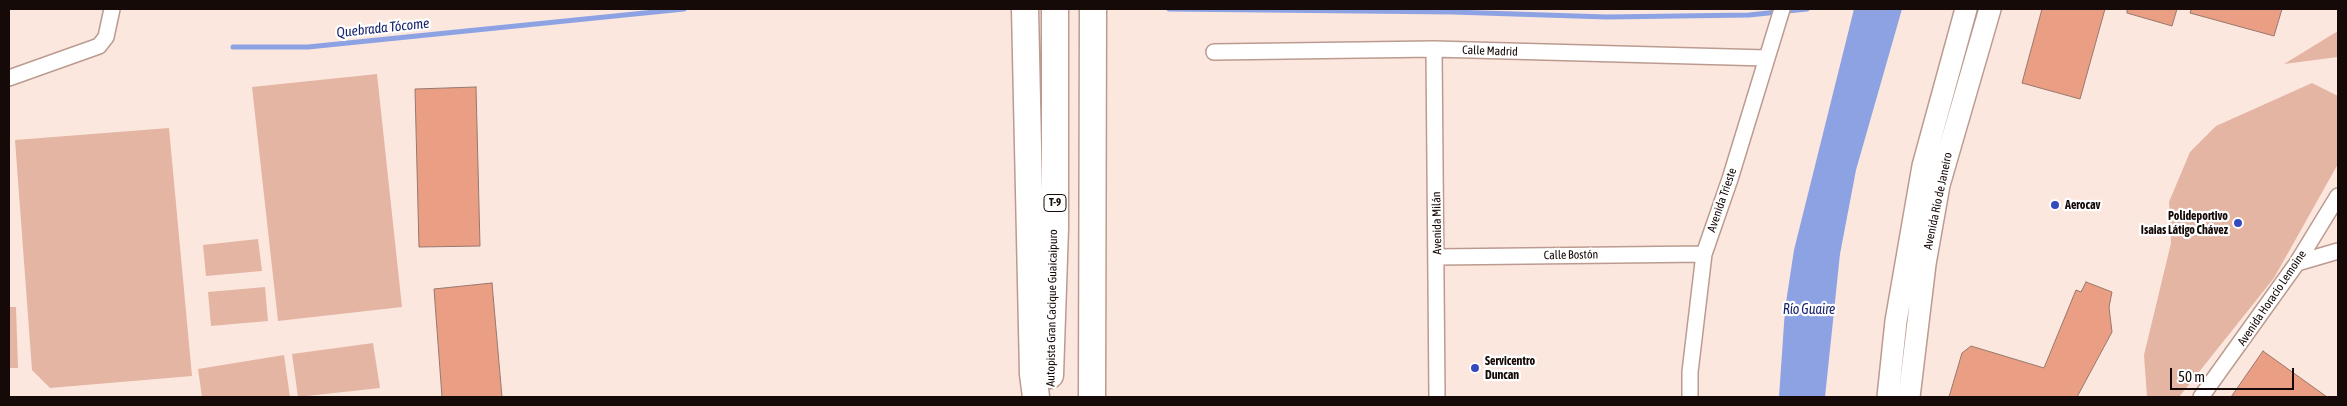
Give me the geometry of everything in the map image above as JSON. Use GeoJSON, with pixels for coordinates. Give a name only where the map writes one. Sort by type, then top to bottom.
{"type":"FeatureCollection","features":[{"type":"Feature","properties":{"kind":"highway"},"geometry":{"type":"LineString","coordinates":[[1026,9],[1033,374],[1036,397]]}},
{"type":"Feature","properties":{"kind":"highway","name":"Autopista Gran Cacique Guaicaipuro"},"geometry":{"type":"LineString","coordinates":[[1050,397],[1054,228],[1055,9]]}},
{"type":"Feature","properties":{"kind":"highway"},"geometry":{"type":"LineString","coordinates":[[1092,397],[1094,12]]}},
{"type":"Feature","properties":{"kind":"street"},"geometry":{"type":"LineString","coordinates":[[9,78],[99,46],[106,37],[112,9]]}},
{"type":"Feature","properties":{"kind":"street","name":"Avenida Trieste"},"geometry":{"type":"LineString","coordinates":[[1690,397],[1690,372],[1704,254],[1730,179],[1782,9]]}},
{"type":"Feature","properties":{"kind":"street","name":"Avenida Río de Janeiro"},"geometry":{"type":"LineString","coordinates":[[1888,397],[1896,321],[1923,166],[1966,9]]}},
{"type":"Feature","properties":{"kind":"street","name":"Avenida Río de Janeiro"},"geometry":{"type":"LineString","coordinates":[[1908,397],[1925,264],[1939,186],[1990,9]]}},
{"type":"Feature","properties":{"kind":"street","name":"Calle Madrid"},"geometry":{"type":"LineString","coordinates":[[1214,52],[1434,49],[1767,58]]}},
{"type":"Feature","properties":{"kind":"street","name":"Avenida Milán"},"geometry":{"type":"LineString","coordinates":[[1434,49],[1438,257],[1437,397]]}},
{"type":"Feature","properties":{"kind":"street","name":"Avenida Horacio Lemoine"},"geometry":{"type":"LineString","coordinates":[[2201,397],[2297,263],[2338,196]]}},
{"type":"Feature","properties":{"kind":"street"},"geometry":{"type":"LineString","coordinates":[[2297,263],[2338,251]]}},
{"type":"Feature","properties":{"kind":"street","name":"Calle Bostón"},"geometry":{"type":"LineString","coordinates":[[1438,257],[1704,254]]}},
{"type":"Feature","properties":{"kind":"shaded area"},"geometry":{"type":"Polygon","coordinates":[[[2338,31],[2338,57],[2284,64],[2338,31]]]}},
{"type":"Feature","properties":{"kind":"shaded area"},"geometry":{"type":"Polygon","coordinates":[[[377,74],[402,307],[278,321],[252,87],[377,74]]]}},
{"type":"Feature","properties":{"kind":"shaded area","name":"Polideportivo Isaias Látigo Chávez"},"geometry":{"type":"Polygon","coordinates":[[[2312,83],[2338,96],[2338,164],[2274,278],[2179,397],[2147,397],[2144,355],[2171,243],[2169,202],[2190,152],[2216,126],[2312,83]]]}},
{"type":"Feature","properties":{"kind":"shaded area"},"geometry":{"type":"Polygon","coordinates":[[[169,128],[192,376],[50,388],[32,370],[15,140],[169,128]]]}},
{"type":"Feature","properties":{"kind":"shaded area"},"geometry":{"type":"Polygon","coordinates":[[[258,239],[262,271],[206,276],[203,245],[258,239]]]}},
{"type":"Feature","properties":{"kind":"shaded area"},"geometry":{"type":"Polygon","coordinates":[[[265,287],[268,321],[211,326],[208,292],[265,287]]]}},
{"type":"Feature","properties":{"kind":"shaded area"},"geometry":{"type":"Polygon","coordinates":[[[9,307],[16,307],[18,368],[9,368],[9,307]]]}},
{"type":"Feature","properties":{"kind":"shaded area"},"geometry":{"type":"Polygon","coordinates":[[[373,343],[380,388],[298,397],[292,354],[373,343]]]}},
{"type":"Feature","properties":{"kind":"shaded area"},"geometry":{"type":"Polygon","coordinates":[[[284,355],[290,397],[202,397],[198,369],[284,355]]]}},
{"type":"Feature","properties":{"kind":"water","name":"Río Guaire"},"geometry":{"type":"Polygon","coordinates":[[[1854,9],[1902,9],[1856,170],[1840,254],[1825,397],[1779,397],[1785,309],[1794,250],[1854,9]]]}},
{"type":"Feature","properties":{"kind":"building"},"geometry":{"type":"Polygon","coordinates":[[[2042,9],[2105,9],[2080,99],[2022,83],[2042,9]]]}},
{"type":"Feature","properties":{"kind":"building"},"geometry":{"type":"Polygon","coordinates":[[[2127,9],[2177,9],[2172,26],[2127,13],[2127,9]]]}},
{"type":"Feature","properties":{"kind":"building"},"geometry":{"type":"Polygon","coordinates":[[[2191,9],[2282,9],[2274,36],[2190,13],[2191,9]]]}},
{"type":"Feature","properties":{"kind":"building"},"geometry":{"type":"Polygon","coordinates":[[[476,87],[480,246],[419,247],[415,89],[476,87]]]}},
{"type":"Feature","properties":{"kind":"building"},"geometry":{"type":"Polygon","coordinates":[[[2086,282],[2112,292],[2109,307],[2112,332],[2077,397],[1949,397],[1962,353],[1971,346],[2044,368],[2076,290],[2081,292],[2086,282]]]}},
{"type":"Feature","properties":{"kind":"building"},"geometry":{"type":"Polygon","coordinates":[[[492,283],[502,397],[442,397],[434,289],[492,283]]]}},
{"type":"Feature","properties":{"kind":"building"},"geometry":{"type":"Polygon","coordinates":[[[2263,351],[2327,397],[2231,397],[2263,351]]]}},
{"type":"Feature","properties":{"kind":"waterway","name":"Quebrada Tócome"},"geometry":{"type":"LineString","coordinates":[[233,47],[308,47],[684,9]]}},
{"type":"Feature","properties":{"kind":"waterway","name":"Quebrada Tócome"},"geometry":{"type":"LineString","coordinates":[[1169,9],[1452,12],[1607,17],[1749,15],[1807,9]]}},
{"type":"Feature","properties":{"kind":"place","name":"Aerocav"},"geometry":{"type":"Point","coordinates":[2055,205]}},
{"type":"Feature","properties":{"kind":"place","name":"Polideportivo Isaias Látigo Chávez"},"geometry":{"type":"Point","coordinates":[2238,223]}},
{"type":"Feature","properties":{"kind":"place","name":"Servicentro Duncan"},"geometry":{"type":"Point","coordinates":[1475,368]}}]}
